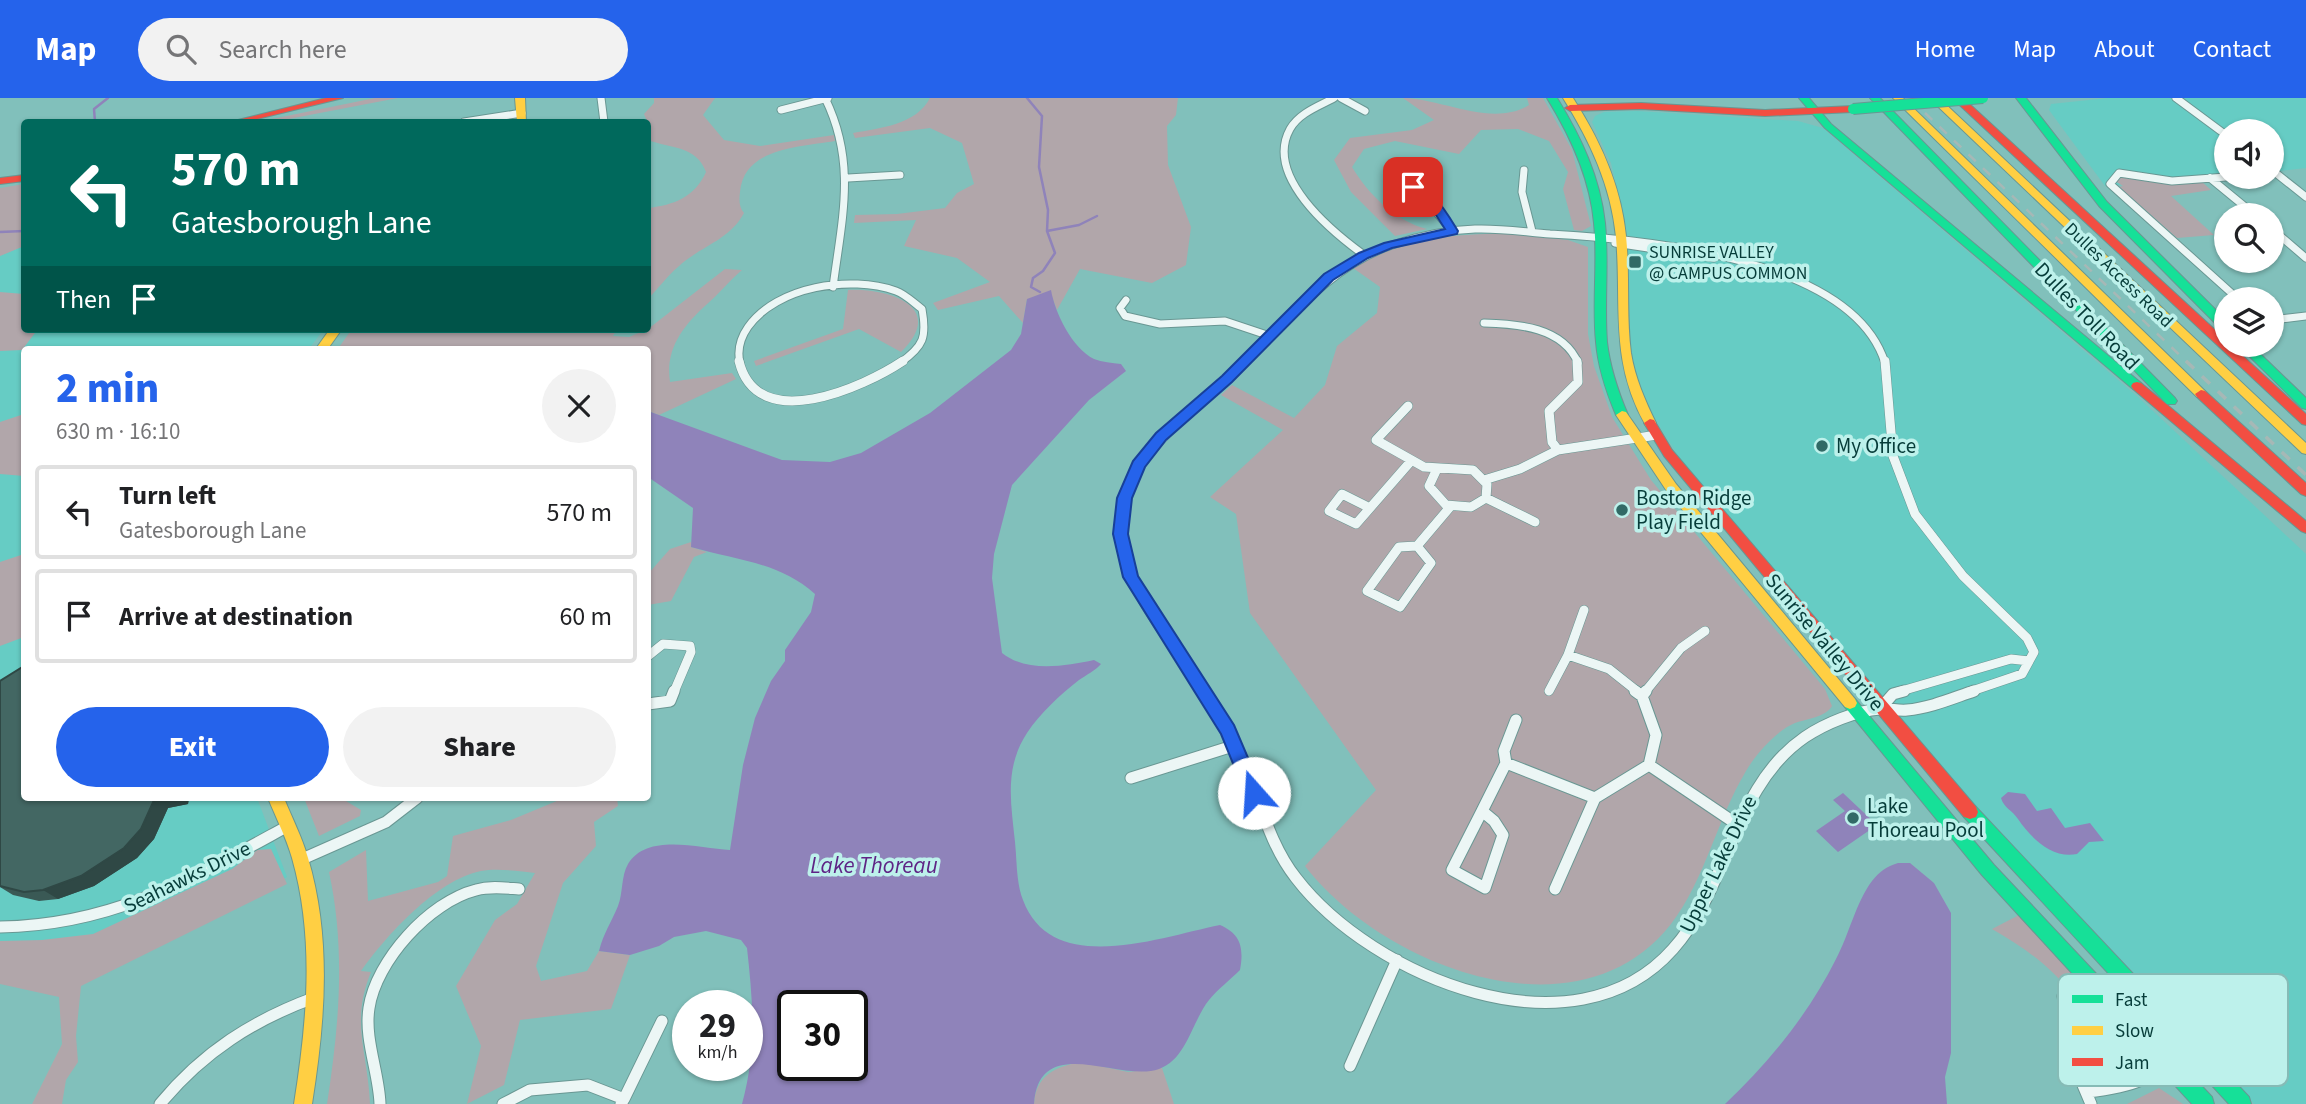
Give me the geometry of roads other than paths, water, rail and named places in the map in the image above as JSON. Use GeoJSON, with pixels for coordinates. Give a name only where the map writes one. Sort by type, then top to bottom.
{"type":"FeatureCollection","features":[{"type":"Feature","properties":{"kind":"main road"},"geometry":{"type":"LineString","coordinates":[[248,119],[338,98]]}},
{"type":"Feature","properties":{"kind":"main road"},"geometry":{"type":"LineString","coordinates":[[1565,103],[1605,98]]}},
{"type":"Feature","properties":{"kind":"main road"},"geometry":{"type":"LineString","coordinates":[[1804,98],[1814,112],[2306,527]]}},
{"type":"Feature","properties":{"kind":"main road","name":"Dulles Toll Road"},"geometry":{"type":"LineString","coordinates":[[1875,98],[2178,408],[2306,527]]}},
{"type":"Feature","properties":{"kind":"main road","name":"Dulles Access Road"},"geometry":{"type":"LineString","coordinates":[[1898,98],[2179,373],[2306,491]]}},
{"type":"Feature","properties":{"kind":"main road","name":"Dulles Access Road"},"geometry":{"type":"LineString","coordinates":[[1934,98],[2306,450]]}},
{"type":"Feature","properties":{"kind":"main road"},"geometry":{"type":"LineString","coordinates":[[1957,98],[2306,421]]}},
{"type":"Feature","properties":{"kind":"main road"},"geometry":{"type":"LineString","coordinates":[[1565,103],[1814,112],[1983,98]]}},
{"type":"Feature","properties":{"kind":"main road"},"geometry":{"type":"LineString","coordinates":[[2021,98],[2069,164],[2103,204],[2214,315]]}},
{"type":"Feature","properties":{"kind":"main road","name":"Sunrise Valley Drive"},"geometry":{"type":"LineString","coordinates":[[1565,103],[1586,126],[1612,184],[1621,242],[1623,353],[1635,393],[1657,435],[1688,479],[1881,709],[1990,836],[2118,974]]}},
{"type":"Feature","properties":{"kind":"main road","name":"Sunrise Valley Drive"},"geometry":{"type":"LineString","coordinates":[[1565,103],[1594,187],[1601,239],[1600,346],[1612,390],[1635,438],[1671,487],[1858,716],[1988,870],[2084,974]]}},
{"type":"Feature","properties":{"kind":"main road"},"geometry":{"type":"LineString","coordinates":[[1586,126],[1591,114],[1623,106]]}},
{"type":"Feature","properties":{"kind":"main road"},"geometry":{"type":"LineString","coordinates":[[0,181],[21,178]]}},
{"type":"Feature","properties":{"kind":"main road"},"geometry":{"type":"LineString","coordinates":[[2256,357],[2306,405]]}},
{"type":"Feature","properties":{"kind":"main road"},"geometry":{"type":"LineString","coordinates":[[277,801],[300,860],[316,945],[316,997],[303,1104]]}},
{"type":"Feature","properties":{"kind":"main road","name":"Sunrise Valley Drive"},"geometry":{"type":"LineString","coordinates":[[2188,1086],[2205,1104]]}},
{"type":"Feature","properties":{"kind":"main road","name":"Sunrise Valley Drive"},"geometry":{"type":"LineString","coordinates":[[2224,1086],[2242,1104]]}},
{"type":"Feature","properties":{"kind":"street"},"geometry":{"type":"LineString","coordinates":[[601,98],[604,119]]}},
{"type":"Feature","properties":{"kind":"street"},"geometry":{"type":"LineString","coordinates":[[781,110],[826,98],[840,128],[848,178],[833,287]]}},
{"type":"Feature","properties":{"kind":"street"},"geometry":{"type":"LineString","coordinates":[[1334,98],[1306,114],[1291,127],[1284,144],[1284,160],[1313,212],[1336,236],[1364,255]]}},
{"type":"Feature","properties":{"kind":"street"},"geometry":{"type":"LineString","coordinates":[[1341,98],[1365,111]]}},
{"type":"Feature","properties":{"kind":"street"},"geometry":{"type":"LineString","coordinates":[[2176,98],[2214,126]]}},
{"type":"Feature","properties":{"kind":"street"},"geometry":{"type":"LineString","coordinates":[[480,119],[521,111]]}},
{"type":"Feature","properties":{"kind":"street"},"geometry":{"type":"LineString","coordinates":[[1524,170],[1520,185],[1531,212],[1532,232]]}},
{"type":"Feature","properties":{"kind":"street"},"geometry":{"type":"LineString","coordinates":[[1403,172],[1413,187],[1437,207],[1452,231]]}},
{"type":"Feature","properties":{"kind":"street"},"geometry":{"type":"LineString","coordinates":[[2214,178],[2172,181],[2119,173],[2112,178],[2110,184],[2225,287]]}},
{"type":"Feature","properties":{"kind":"street"},"geometry":{"type":"LineString","coordinates":[[848,178],[900,174]]}},
{"type":"Feature","properties":{"kind":"street"},"geometry":{"type":"LineString","coordinates":[[2210,178],[2240,203]]}},
{"type":"Feature","properties":{"kind":"street"},"geometry":{"type":"LineString","coordinates":[[2284,180],[2306,197]]}},
{"type":"Feature","properties":{"kind":"street","name":"Upper Lake Drive"},"geometry":{"type":"LineString","coordinates":[[1881,709],[1819,730],[1788,749],[1757,785],[1685,934],[1651,970],[1630,983],[1606,992],[1564,1002],[1506,1000],[1446,985],[1397,960],[1340,925],[1298,882],[1269,835],[1236,745],[1141,598],[1123,554],[1121,516],[1130,481],[1148,450],[1329,277],[1364,255],[1410,239],[1452,231],[1532,232],[1601,239],[1722,258],[1775,273],[1821,291],[1847,311],[1873,338],[1885,361],[1893,456],[1904,491],[1919,520],[1943,553],[2027,638],[2034,652],[2029,661]]}},
{"type":"Feature","properties":{"kind":"street"},"geometry":{"type":"LineString","coordinates":[[2284,239],[2306,258]]}},
{"type":"Feature","properties":{"kind":"street"},"geometry":{"type":"LineString","coordinates":[[872,286],[908,296],[926,317],[923,341],[899,364],[835,396],[794,400],[758,389],[745,376],[739,357],[748,325],[764,308],[786,295],[833,287],[872,286]]}},
{"type":"Feature","properties":{"kind":"street"},"geometry":{"type":"LineString","coordinates":[[1126,300],[1121,312],[1149,323],[1225,321],[1270,336]]}},
{"type":"Feature","properties":{"kind":"street"},"geometry":{"type":"LineString","coordinates":[[2284,319],[2306,316]]}},
{"type":"Feature","properties":{"kind":"street"},"geometry":{"type":"LineString","coordinates":[[1484,323],[1527,326],[1545,332],[1564,344],[1577,360],[1578,382],[1549,411],[1552,442],[1559,450]]}},
{"type":"Feature","properties":{"kind":"street"},"geometry":{"type":"LineString","coordinates":[[1408,406],[1377,440],[1411,461],[1436,471]]}},
{"type":"Feature","properties":{"kind":"street"},"geometry":{"type":"LineString","coordinates":[[1484,480],[1520,469],[1559,450],[1657,435]]}},
{"type":"Feature","properties":{"kind":"street"},"geometry":{"type":"LineString","coordinates":[[1370,508],[1411,461]]}},
{"type":"Feature","properties":{"kind":"street"},"geometry":{"type":"LineString","coordinates":[[1453,466],[1466,468],[1484,480],[1488,491],[1486,498],[1475,506],[1450,506],[1431,492],[1429,480],[1436,471],[1453,466]]}},
{"type":"Feature","properties":{"kind":"street"},"geometry":{"type":"LineString","coordinates":[[1486,498],[1535,522]]}},
{"type":"Feature","properties":{"kind":"street"},"geometry":{"type":"LineString","coordinates":[[1417,546],[1431,564],[1400,607],[1367,591],[1399,547],[1417,546],[1450,506]]}},
{"type":"Feature","properties":{"kind":"street"},"geometry":{"type":"LineString","coordinates":[[1549,691],[1568,654],[1584,610]]}},
{"type":"Feature","properties":{"kind":"street"},"geometry":{"type":"LineString","coordinates":[[1642,696],[1681,648],[1705,631]]}},
{"type":"Feature","properties":{"kind":"street"},"geometry":{"type":"LineString","coordinates":[[651,654],[663,644],[690,646],[691,652],[670,701],[651,704]]}},
{"type":"Feature","properties":{"kind":"street"},"geometry":{"type":"LineString","coordinates":[[1555,889],[1595,798],[1649,765],[1656,735],[1642,696],[1609,669],[1568,654]]}},
{"type":"Feature","properties":{"kind":"street"},"geometry":{"type":"LineString","coordinates":[[2011,659],[2029,661],[2022,674],[1907,711],[1881,709],[1893,694],[2011,659]]}},
{"type":"Feature","properties":{"kind":"street"},"geometry":{"type":"LineString","coordinates":[[1481,811],[1494,821],[1503,835],[1485,888],[1452,870],[1481,811],[1506,763],[1504,751],[1516,720]]}},
{"type":"Feature","properties":{"kind":"street"},"geometry":{"type":"LineString","coordinates":[[1131,778],[1236,745]]}},
{"type":"Feature","properties":{"kind":"street"},"geometry":{"type":"LineString","coordinates":[[1506,763],[1595,798]]}},
{"type":"Feature","properties":{"kind":"street"},"geometry":{"type":"LineString","coordinates":[[1649,765],[1738,825]]}},
{"type":"Feature","properties":{"kind":"street"},"geometry":{"type":"LineString","coordinates":[[300,860],[386,822],[413,801]]}},
{"type":"Feature","properties":{"kind":"street","name":"Seahawks Drive"},"geometry":{"type":"LineString","coordinates":[[0,927],[51,927],[129,908],[187,881],[288,826]]}},
{"type":"Feature","properties":{"kind":"street"},"geometry":{"type":"LineString","coordinates":[[380,1104],[380,1079],[368,1011],[375,985],[388,960],[421,925],[467,893],[490,887],[519,889]]}},
{"type":"Feature","properties":{"kind":"street"},"geometry":{"type":"LineString","coordinates":[[1350,1066],[1397,960]]}},
{"type":"Feature","properties":{"kind":"street"},"geometry":{"type":"LineString","coordinates":[[160,1104],[196,1061],[216,1045],[271,1013],[316,997]]}},
{"type":"Feature","properties":{"kind":"street"},"geometry":{"type":"LineString","coordinates":[[503,1104],[530,1090],[588,1085],[623,1102],[662,1021]]}},
{"type":"Feature","properties":{"kind":"street"},"geometry":{"type":"LineString","coordinates":[[2089,1098],[2102,1086]]}},
{"type":"Feature","properties":{"kind":"street"},"geometry":{"type":"LineString","coordinates":[[2089,1098],[2122,1086]]}},
{"type":"Feature","properties":{"kind":"water","name":"Lake Thoreau"},"geometry":{"type":"Polygon","coordinates":[[[1051,290],[1056,309],[1079,347],[1094,359],[1121,364],[1126,371],[1089,400],[1012,485],[994,554],[992,578],[1002,653],[1034,666],[1059,666],[1094,660],[1101,664],[1044,711],[1027,733],[1015,759],[1011,800],[1017,871],[1023,900],[1037,924],[1058,939],[1082,945],[1139,943],[1220,925],[1237,937],[1242,955],[1240,970],[1209,1000],[1183,1048],[1168,1064],[1143,1072],[1084,1064],[1065,1065],[1050,1070],[1039,1082],[1034,1104],[742,1104],[747,1081],[763,1081],[763,990],[751,990],[747,948],[741,940],[706,931],[674,937],[659,946],[630,955],[599,951],[618,906],[626,869],[637,854],[661,845],[730,850],[743,765],[755,718],[771,681],[785,661],[785,650],[811,612],[815,594],[801,583],[772,568],[691,547],[693,508],[651,479],[651,412],[782,460],[830,462],[861,453],[930,413],[1011,350],[1021,334],[1027,299],[1051,290]]]}},
{"type":"Feature","properties":{"kind":"water"},"geometry":{"type":"Polygon","coordinates":[[[2008,792],[2025,794],[2037,811],[2051,808],[2065,828],[2090,823],[2104,841],[2089,842],[2077,854],[2068,855],[2043,846],[2004,804],[2001,798],[2008,792]]]}},
{"type":"Feature","properties":{"kind":"water","name":"Lake Thoreau Pool"},"geometry":{"type":"Polygon","coordinates":[[[1843,793],[1877,825],[1838,852],[1816,831],[1845,811],[1833,800],[1843,793]]]}},
{"type":"Feature","properties":{"kind":"water"},"geometry":{"type":"Polygon","coordinates":[[[1898,863],[1910,863],[1934,883],[1951,913],[1951,1053],[1945,1077],[1947,1104],[1725,1104],[1757,1072],[1801,1018],[1836,959],[1866,889],[1881,872],[1898,863]]]}},
{"type":"Feature","properties":{"kind":"waterway"},"geometry":{"type":"LineString","coordinates":[[95,119],[94,109],[108,98]]}},
{"type":"Feature","properties":{"kind":"waterway"},"geometry":{"type":"LineString","coordinates":[[1027,98],[1042,116],[1039,167],[1048,210],[1047,231]]}},
{"type":"Feature","properties":{"kind":"waterway"},"geometry":{"type":"LineString","coordinates":[[1047,231],[1079,225],[1097,216]]}},
{"type":"Feature","properties":{"kind":"waterway"},"geometry":{"type":"LineString","coordinates":[[0,232],[21,231]]}},
{"type":"Feature","properties":{"kind":"waterway"},"geometry":{"type":"LineString","coordinates":[[1040,292],[1031,287],[1033,278],[1043,271],[1055,253],[1047,231]]}},
{"type":"Feature","properties":{"kind":"railway"},"geometry":{"type":"LineString","coordinates":[[1925,113],[2188,363]]}},
{"type":"Feature","properties":{"kind":"railway"},"geometry":{"type":"LineString","coordinates":[[2186,361],[2306,475]]}},
{"type":"Feature","properties":{"kind":"place","name":"SUNRISE VALLEY @ CAMPUS COMMON"},"geometry":{"type":"Point","coordinates":[1635,262]}},
{"type":"Feature","properties":{"kind":"place","name":"My Office"},"geometry":{"type":"Point","coordinates":[1822,446]}},
{"type":"Feature","properties":{"kind":"place","name":"Boston Ridge Play Field"},"geometry":{"type":"Point","coordinates":[1622,510]}},
{"type":"Feature","properties":{"kind":"place","name":"Lake Thoreau Pool"},"geometry":{"type":"Point","coordinates":[1853,818]}}]}
